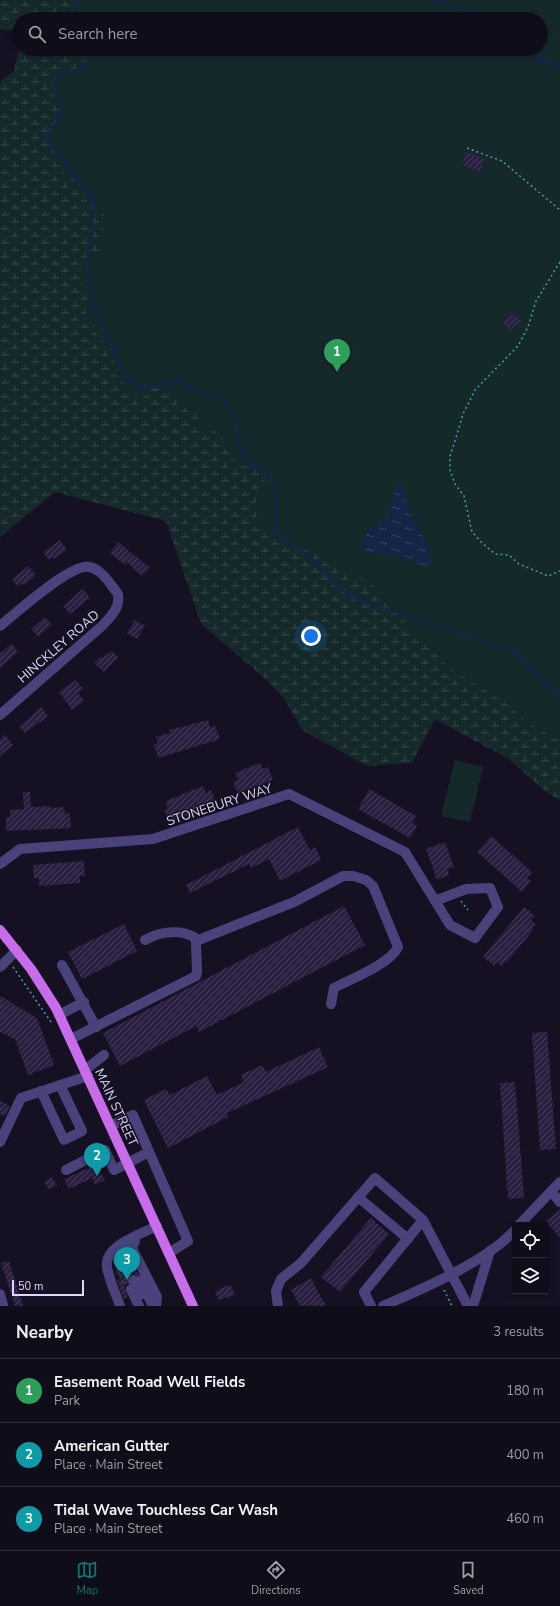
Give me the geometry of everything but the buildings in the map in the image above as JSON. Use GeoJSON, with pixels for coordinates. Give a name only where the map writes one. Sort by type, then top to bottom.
{"type":"FeatureCollection","features":[{"type":"Feature","properties":{"kind":"main road","name":"MAIN STREET"},"geometry":{"type":"LineString","coordinates":[[0,930],[17,950],[44,988],[59,1015],[193,1306]]}},
{"type":"Feature","properties":{"kind":"street","name":"HINCKLEY ROAD"},"geometry":{"type":"LineString","coordinates":[[0,626],[42,592],[75,568],[83,566],[96,569],[118,594],[117,606],[114,614],[0,714]]}},
{"type":"Feature","properties":{"kind":"street","name":"STONEBURY WAY"},"geometry":{"type":"LineString","coordinates":[[0,864],[20,848],[153,839],[289,794],[405,852],[435,901],[450,925],[475,938],[498,907],[490,888],[466,889],[435,901]]}},
{"type":"Feature","properties":{"kind":"street"},"geometry":{"type":"LineString","coordinates":[[196,941],[294,902],[342,876],[353,876],[366,880],[373,886],[398,947],[395,954],[376,967],[334,988],[331,1004]]}},
{"type":"Feature","properties":{"kind":"street"},"geometry":{"type":"LineString","coordinates":[[71,1039],[193,979],[197,972],[196,941],[194,937],[189,934],[169,932],[145,940]]}},
{"type":"Feature","properties":{"kind":"street"},"geometry":{"type":"LineString","coordinates":[[0,967],[17,950]]}},
{"type":"Feature","properties":{"kind":"street"},"geometry":{"type":"LineString","coordinates":[[62,965],[84,1002],[96,1026]]}},
{"type":"Feature","properties":{"kind":"street"},"geometry":{"type":"LineString","coordinates":[[59,1015],[84,1002]]}},
{"type":"Feature","properties":{"kind":"street"},"geometry":{"type":"LineString","coordinates":[[0,1142],[21,1098],[60,1085],[87,1073],[104,1055]]}},
{"type":"Feature","properties":{"kind":"street"},"geometry":{"type":"LineString","coordinates":[[41,1092],[64,1140],[82,1131],[60,1085]]}},
{"type":"Feature","properties":{"kind":"street"},"geometry":{"type":"LineString","coordinates":[[111,1126],[133,1115],[188,1241],[169,1253]]}},
{"type":"Feature","properties":{"kind":"street"},"geometry":{"type":"LineString","coordinates":[[66,1170],[105,1150],[114,1170],[149,1152]]}},
{"type":"Feature","properties":{"kind":"street"},"geometry":{"type":"LineString","coordinates":[[278,1306],[276,1291],[281,1280],[301,1263],[375,1178],[423,1220],[468,1306]]}},
{"type":"Feature","properties":{"kind":"street"},"geometry":{"type":"LineString","coordinates":[[522,1222],[560,1182]]}},
{"type":"Feature","properties":{"kind":"street"},"geometry":{"type":"LineString","coordinates":[[551,1191],[560,1202]]}},
{"type":"Feature","properties":{"kind":"street"},"geometry":{"type":"LineString","coordinates":[[358,1197],[408,1239]]}},
{"type":"Feature","properties":{"kind":"street"},"geometry":{"type":"LineString","coordinates":[[371,1306],[364,1292],[423,1220]]}},
{"type":"Feature","properties":{"kind":"street"},"geometry":{"type":"LineString","coordinates":[[156,1306],[156,1297],[127,1258],[135,1242],[158,1228]]}},
{"type":"Feature","properties":{"kind":"street"},"geometry":{"type":"LineString","coordinates":[[120,1306],[106,1266],[109,1254],[118,1245],[158,1228]]}},
{"type":"Feature","properties":{"kind":"street"},"geometry":{"type":"LineString","coordinates":[[383,1306],[451,1273],[490,1251],[512,1233]]}},
{"type":"Feature","properties":{"kind":"street"},"geometry":{"type":"LineString","coordinates":[[473,1306],[490,1251]]}},
{"type":"Feature","properties":{"kind":"street"},"geometry":{"type":"LineString","coordinates":[[134,1280],[138,1306]]}},
{"type":"Feature","properties":{"kind":"street"},"geometry":{"type":"LineString","coordinates":[[134,1280],[145,1306]]}},
{"type":"Feature","properties":{"kind":"street"},"geometry":{"type":"LineString","coordinates":[[134,1280],[152,1306]]}},
{"type":"Feature","properties":{"kind":"street"},"geometry":{"type":"LineString","coordinates":[[0,1294],[2,1306]]}},
{"type":"Feature","properties":{"kind":"path"},"geometry":{"type":"LineString","coordinates":[[467,148],[502,161],[560,210]]}},
{"type":"Feature","properties":{"kind":"path"},"geometry":{"type":"LineString","coordinates":[[560,262],[536,301],[528,327],[518,346],[506,356],[474,390],[463,414],[450,456],[450,470],[455,484],[464,496],[472,532],[495,554],[509,555],[519,564],[548,576],[560,571]]}},
{"type":"Feature","properties":{"kind":"path"},"geometry":{"type":"LineString","coordinates":[[460,899],[468,910]]}},
{"type":"Feature","properties":{"kind":"path"},"geometry":{"type":"LineString","coordinates":[[8,959],[51,1022]]}},
{"type":"Feature","properties":{"kind":"green space"},"geometry":{"type":"Polygon","coordinates":[[[0,0],[499,0],[513,12],[12,12],[12,30],[0,29],[0,0]]]}},
{"type":"Feature","properties":{"kind":"green space"},"geometry":{"type":"Polygon","coordinates":[[[79,0],[560,0],[560,741],[523,720],[509,705],[450,668],[419,637],[378,589],[348,570],[326,559],[290,543],[273,539],[266,535],[260,528],[256,512],[257,495],[265,480],[261,469],[237,465],[224,441],[218,434],[214,431],[200,431],[197,425],[198,415],[196,411],[194,409],[179,407],[167,385],[155,381],[147,394],[139,400],[129,397],[125,385],[115,374],[113,357],[111,353],[106,349],[102,339],[86,324],[87,295],[82,287],[79,274],[103,252],[99,240],[106,221],[105,216],[81,196],[74,180],[62,172],[61,162],[56,150],[47,141],[62,115],[61,105],[54,91],[52,81],[53,76],[57,72],[72,70],[85,65],[87,56],[548,56],[548,12],[74,12],[79,0]]]}},
{"type":"Feature","properties":{"kind":"green space"},"geometry":{"type":"Polygon","coordinates":[[[17,56],[541,56],[560,640],[560,800],[546,792],[509,759],[435,719],[412,763],[367,766],[302,730],[283,697],[260,674],[201,624],[166,521],[55,492],[0,537],[0,82],[14,71],[17,56]]]}},
{"type":"Feature","properties":{"kind":"green space"},"geometry":{"type":"Polygon","coordinates":[[[455,760],[483,767],[470,822],[441,816],[455,760]]]}},
{"type":"Feature","properties":{"kind":"water"},"geometry":{"type":"Polygon","coordinates":[[[398,482],[403,485],[409,509],[428,547],[431,566],[427,567],[407,559],[372,553],[365,550],[363,535],[384,518],[390,507],[398,482]]]}},
{"type":"Feature","properties":{"kind":"waterway"},"geometry":{"type":"LineString","coordinates":[[75,12],[77,3],[80,0]]}},
{"type":"Feature","properties":{"kind":"waterway"},"geometry":{"type":"LineString","coordinates":[[432,0],[472,12]]}},
{"type":"Feature","properties":{"kind":"waterway"},"geometry":{"type":"LineString","coordinates":[[86,56],[84,66],[56,76],[54,90],[61,112],[47,141],[95,200],[87,268],[95,307],[125,376],[138,385],[144,387],[163,385],[177,380],[226,403],[233,413],[238,444],[244,457],[271,480],[277,494],[275,524],[279,536],[317,562],[339,588],[356,599],[516,652],[546,686],[560,694]]}},
{"type":"Feature","properties":{"kind":"waterway"},"geometry":{"type":"LineString","coordinates":[[532,56],[560,66]]}},
{"type":"Feature","properties":{"kind":"tunnel"},"geometry":{"type":"LineString","coordinates":[[132,1261],[140,1277]]}},
{"type":"Feature","properties":{"kind":"tunnel"},"geometry":{"type":"LineString","coordinates":[[121,1266],[128,1283]]}},
{"type":"Feature","properties":{"kind":"place","name":"Easement Road Well Fields"},"geometry":{"type":"Point","coordinates":[337,372]}},
{"type":"Feature","properties":{"kind":"place","name":"American Gutter"},"geometry":{"type":"Point","coordinates":[97,1176]}},
{"type":"Feature","properties":{"kind":"place","name":"Tidal Wave Touchless Car Wash"},"geometry":{"type":"Point","coordinates":[127,1280]}}]}
